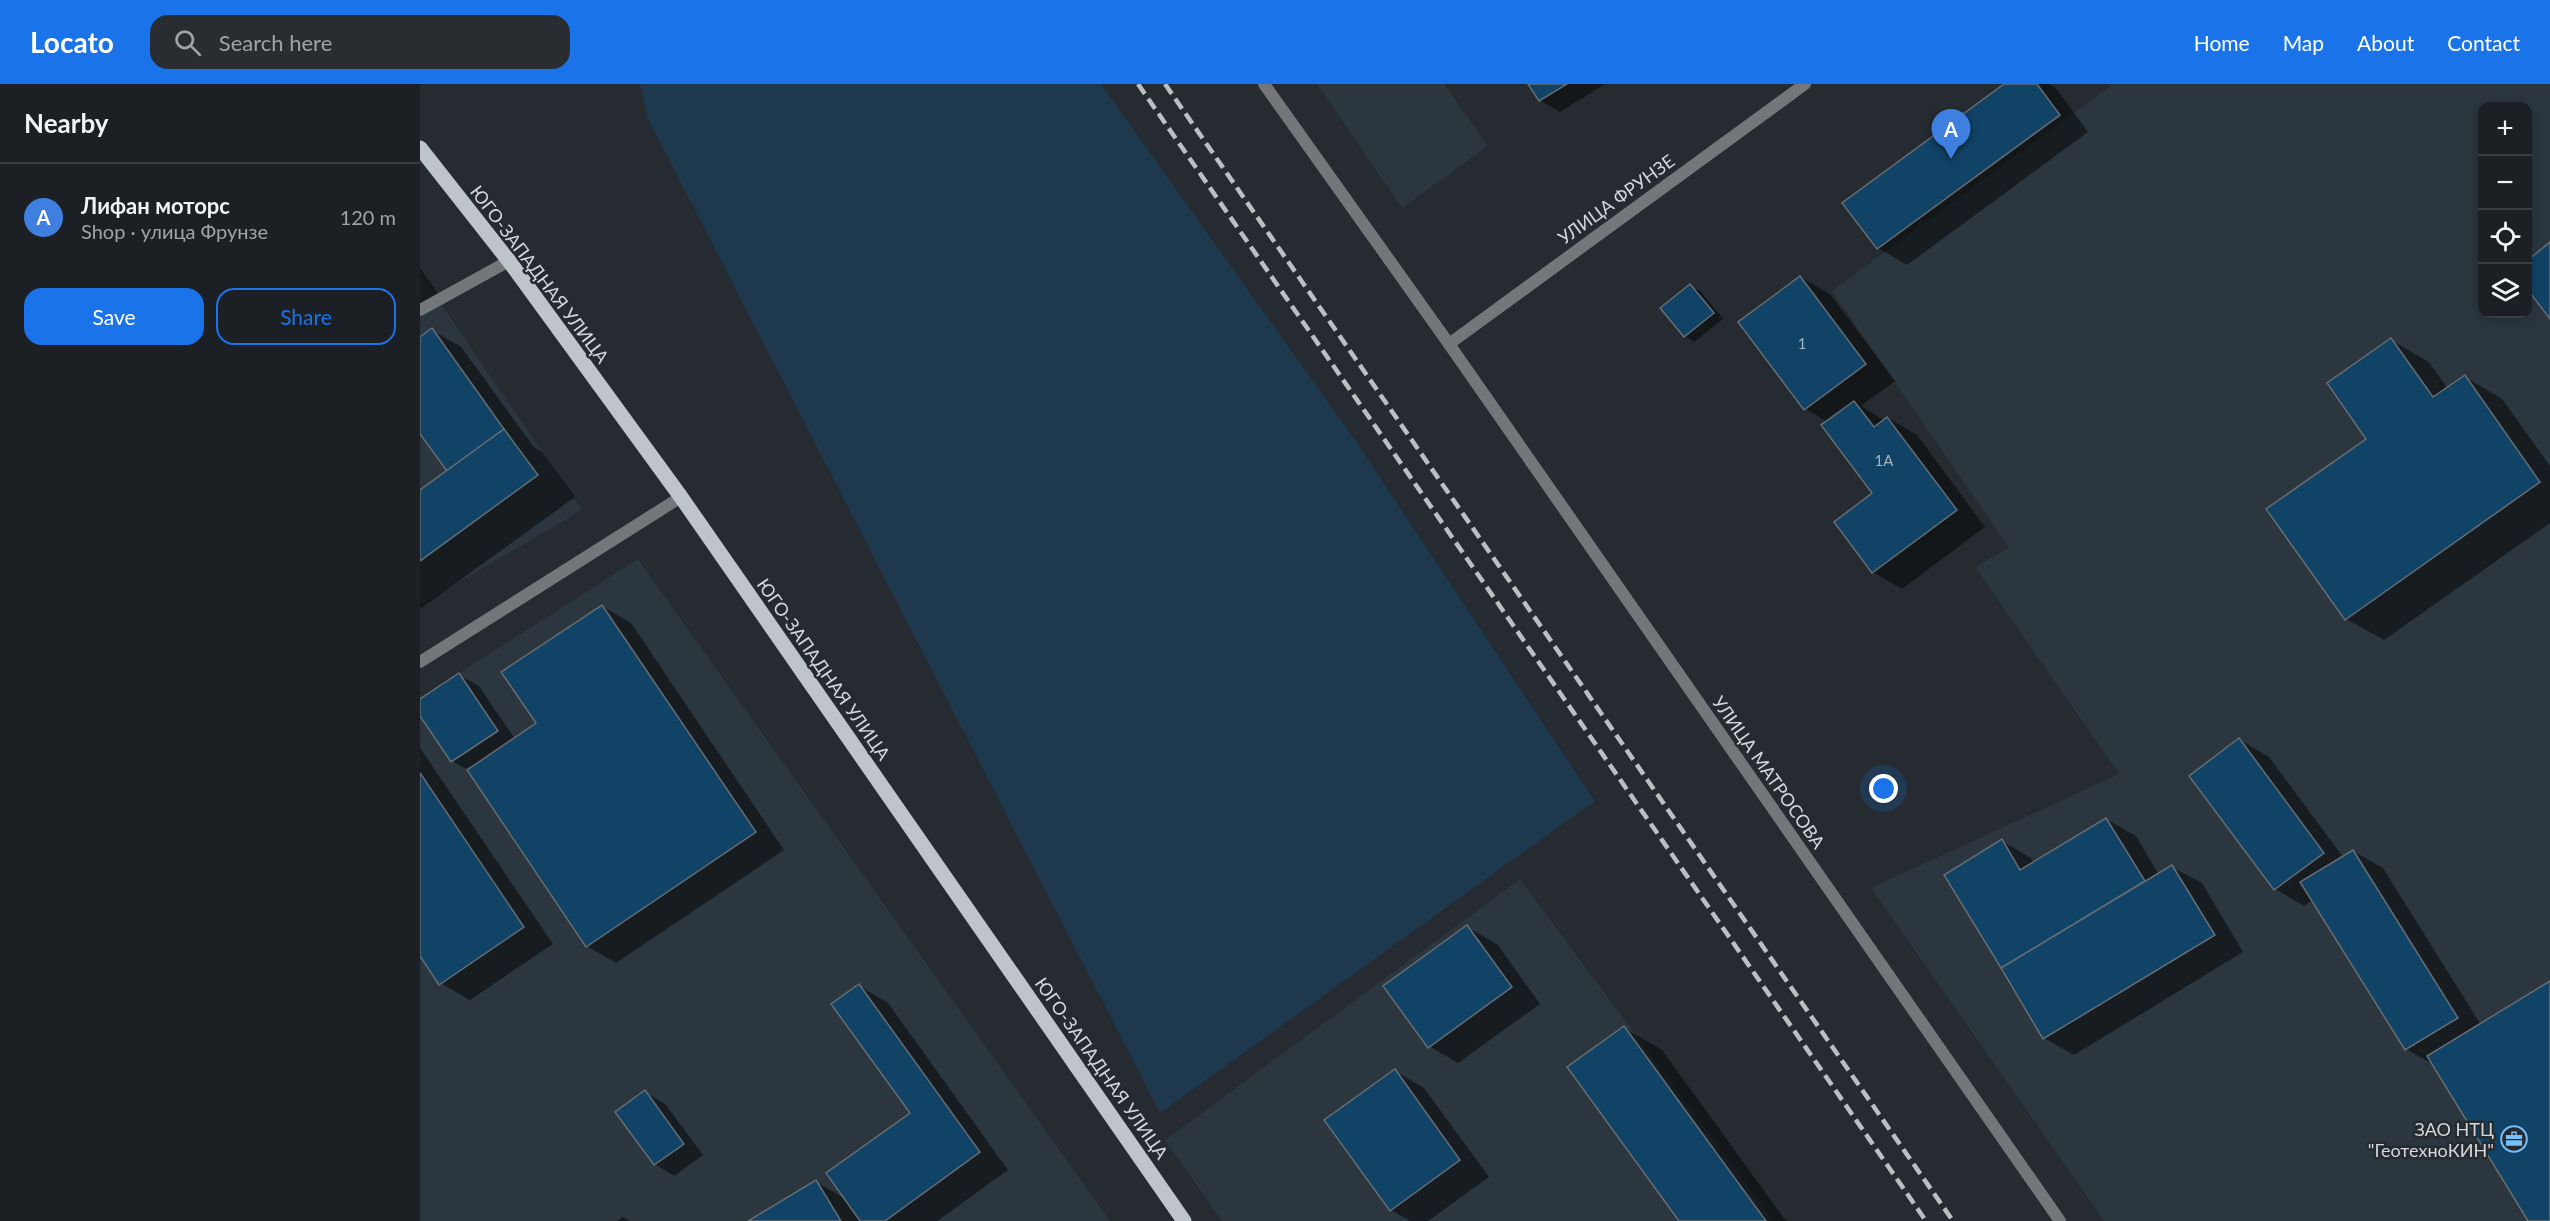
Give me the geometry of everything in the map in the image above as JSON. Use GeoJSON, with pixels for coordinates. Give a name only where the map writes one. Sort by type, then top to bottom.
{"type":"FeatureCollection","features":[{"type":"Feature","properties":{"kind":"main road","name":"ЮГО-ЗАПАДНАЯ УЛИЦА"},"geometry":{"type":"LineString","coordinates":[[420,148],[509,261],[681,497],[1184,1221]]}},
{"type":"Feature","properties":{"kind":"street","name":"УЛИЦА МАТРОСОВА"},"geometry":{"type":"LineString","coordinates":[[1264,84],[1449,344],[2060,1221]]}},
{"type":"Feature","properties":{"kind":"street","name":"УЛИЦА ФРУНЗЕ"},"geometry":{"type":"LineString","coordinates":[[1449,344],[1805,84]]}},
{"type":"Feature","properties":{"kind":"street"},"geometry":{"type":"LineString","coordinates":[[420,310],[509,261]]}},
{"type":"Feature","properties":{"kind":"street"},"geometry":{"type":"LineString","coordinates":[[420,662],[681,497]]}},
{"type":"Feature","properties":{"kind":"shaded area"},"geometry":{"type":"Polygon","coordinates":[[[640,84],[1101,84],[1355,440],[1595,801],[1160,1113],[648,119],[640,84]]]}},
{"type":"Feature","properties":{"kind":"shaded area"},"geometry":{"type":"Polygon","coordinates":[[[1317,84],[1444,84],[1488,146],[1402,208],[1317,84]]]}},
{"type":"Feature","properties":{"kind":"shaded area"},"geometry":{"type":"Polygon","coordinates":[[[2113,84],[2550,84],[2550,1221],[2104,1221],[1871,888],[2119,774],[1975,567],[2009,548],[1832,291],[2113,84]]]}},
{"type":"Feature","properties":{"kind":"shaded area"},"geometry":{"type":"Polygon","coordinates":[[[420,273],[582,510],[420,605],[420,273]]]}},
{"type":"Feature","properties":{"kind":"shaded area"},"geometry":{"type":"Polygon","coordinates":[[[638,559],[1110,1221],[420,1221],[420,698],[638,559]]]}},
{"type":"Feature","properties":{"kind":"shaded area"},"geometry":{"type":"Polygon","coordinates":[[[1520,879],[1774,1221],[1222,1221],[1165,1140],[1520,879]]]}},
{"type":"Feature","properties":{"kind":"building"},"geometry":{"type":"Polygon","coordinates":[[[1528,84],[1567,84],[1539,101],[1528,84]]]}},
{"type":"Feature","properties":{"kind":"building"},"geometry":{"type":"Polygon","coordinates":[[[2004,84],[2037,84],[2060,115],[1877,249],[1842,203],[2004,84]]]}},
{"type":"Feature","properties":{"kind":"building"},"geometry":{"type":"Polygon","coordinates":[[[2550,242],[2550,319],[2532,295],[2532,257],[2550,242]]]}},
{"type":"Feature","properties":{"kind":"building"},"geometry":{"type":"Polygon","coordinates":[[[1800,276],[1866,364],[1804,410],[1738,322],[1800,276]]]}},
{"type":"Feature","properties":{"kind":"building"},"geometry":{"type":"Polygon","coordinates":[[[1690,284],[1714,313],[1684,337],[1660,308],[1690,284]]]}},
{"type":"Feature","properties":{"kind":"building"},"geometry":{"type":"Polygon","coordinates":[[[432,328],[504,429],[447,471],[420,434],[420,337],[432,328]]]}},
{"type":"Feature","properties":{"kind":"building"},"geometry":{"type":"Polygon","coordinates":[[[2391,338],[2433,397],[2465,375],[2540,482],[2345,620],[2266,509],[2366,439],[2327,383],[2391,338]]]}},
{"type":"Feature","properties":{"kind":"building"},"geometry":{"type":"Polygon","coordinates":[[[1854,401],[1874,427],[1887,417],[1957,510],[1872,573],[1834,522],[1872,493],[1821,425],[1854,401]]]}},
{"type":"Feature","properties":{"kind":"building"},"geometry":{"type":"Polygon","coordinates":[[[504,429],[538,475],[420,561],[420,490],[504,429]]]}},
{"type":"Feature","properties":{"kind":"building"},"geometry":{"type":"Polygon","coordinates":[[[602,605],[756,832],[586,947],[467,770],[536,723],[501,672],[602,605]]]}},
{"type":"Feature","properties":{"kind":"building"},"geometry":{"type":"Polygon","coordinates":[[[459,673],[498,731],[451,762],[420,716],[420,699],[459,673]]]}},
{"type":"Feature","properties":{"kind":"building"},"geometry":{"type":"Polygon","coordinates":[[[2239,738],[2324,853],[2274,890],[2189,776],[2239,738]]]}},
{"type":"Feature","properties":{"kind":"building"},"geometry":{"type":"Polygon","coordinates":[[[420,773],[524,927],[439,985],[420,956],[420,773]]]}},
{"type":"Feature","properties":{"kind":"building"},"geometry":{"type":"Polygon","coordinates":[[[2106,818],[2145,881],[2001,968],[1944,875],[2002,839],[2020,870],[2106,818]]]}},
{"type":"Feature","properties":{"kind":"building"},"geometry":{"type":"Polygon","coordinates":[[[2353,850],[2458,1018],[2405,1050],[2300,882],[2353,850]]]}},
{"type":"Feature","properties":{"kind":"building"},"geometry":{"type":"Polygon","coordinates":[[[2172,865],[2215,935],[2043,1039],[2001,968],[2172,865]]]}},
{"type":"Feature","properties":{"kind":"building"},"geometry":{"type":"Polygon","coordinates":[[[1467,925],[1512,987],[1428,1048],[1383,986],[1467,925]]]}},
{"type":"Feature","properties":{"kind":"building","name":"ЗАО НТЦ \"ГеотехноКИН\""},"geometry":{"type":"Polygon","coordinates":[[[2550,981],[2550,1221],[2528,1221],[2427,1056],[2550,981]]]}},
{"type":"Feature","properties":{"kind":"building"},"geometry":{"type":"Polygon","coordinates":[[[859,984],[980,1152],[885,1221],[860,1221],[826,1173],[910,1113],[831,1004],[859,984]]]}},
{"type":"Feature","properties":{"kind":"building"},"geometry":{"type":"Polygon","coordinates":[[[1624,1026],[1766,1221],[1679,1221],[1567,1067],[1624,1026]]]}},
{"type":"Feature","properties":{"kind":"building"},"geometry":{"type":"Polygon","coordinates":[[[1395,1069],[1460,1160],[1390,1211],[1324,1120],[1395,1069]]]}},
{"type":"Feature","properties":{"kind":"building"},"geometry":{"type":"Polygon","coordinates":[[[645,1090],[684,1144],[654,1165],[615,1112],[645,1090]]]}},
{"type":"Feature","properties":{"kind":"building"},"geometry":{"type":"Polygon","coordinates":[[[816,1180],[841,1221],[748,1221],[816,1180]]]}},
{"type":"Feature","properties":{"kind":"railway"},"geometry":{"type":"LineString","coordinates":[[1138,84],[1926,1221]]}},
{"type":"Feature","properties":{"kind":"railway"},"geometry":{"type":"LineString","coordinates":[[1165,84],[1953,1221]]}},
{"type":"Feature","properties":{"kind":"place","name":"Лифан моторс"},"geometry":{"type":"Point","coordinates":[1951,159]}},
{"type":"Feature","properties":{"kind":"place","name":"ЗАО НТЦ \"ГеотехноКИН\""},"geometry":{"type":"Point","coordinates":[2514,1139]}}]}
